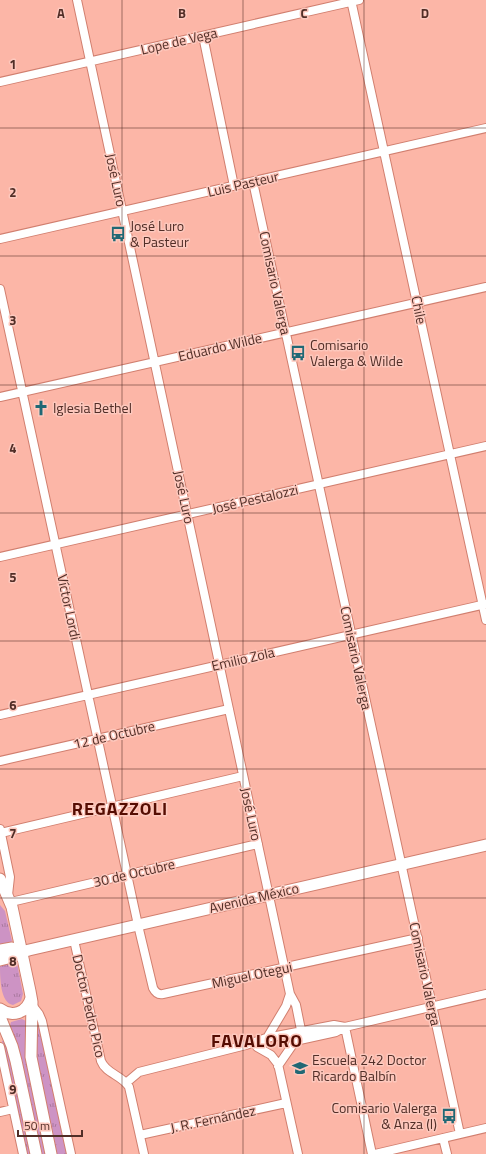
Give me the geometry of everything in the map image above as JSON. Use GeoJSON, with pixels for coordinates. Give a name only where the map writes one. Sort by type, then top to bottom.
{"type":"FeatureCollection","features":[{"type":"Feature","properties":{"kind":"main road","name":"Avenida México"},"geometry":{"type":"LineString","coordinates":[[0,960],[15,956],[22,952],[486,845]]}},
{"type":"Feature","properties":{"kind":"main road"},"geometry":{"type":"LineString","coordinates":[[0,879],[22,952],[30,991],[32,1005],[31,1057],[51,1154]]}},
{"type":"Feature","properties":{"kind":"main road","name":"Avenida México"},"geometry":{"type":"LineString","coordinates":[[0,950],[14,948],[22,952]]}},
{"type":"Feature","properties":{"kind":"main road"},"geometry":{"type":"LineString","coordinates":[[30,991],[31,998],[29,1004],[22,1011],[10,1013],[0,1018],[16,1061],[36,1154]]}},
{"type":"Feature","properties":{"kind":"street","name":"José Luro"},"geometry":{"type":"LineString","coordinates":[[77,0],[268,895],[290,994],[296,1005],[300,1032]]}},
{"type":"Feature","properties":{"kind":"street","name":"Lope de Vega"},"geometry":{"type":"LineString","coordinates":[[0,82],[354,1]]}},
{"type":"Feature","properties":{"kind":"street","name":"Chile"},"geometry":{"type":"LineString","coordinates":[[354,1],[384,152],[484,604],[486,620]]}},
{"type":"Feature","properties":{"kind":"street"},"geometry":{"type":"LineString","coordinates":[[203,36],[234,186]]}},
{"type":"Feature","properties":{"kind":"street","name":"Luis Pasteur"},"geometry":{"type":"LineString","coordinates":[[0,239],[486,128]]}},
{"type":"Feature","properties":{"kind":"street","name":"Comisario Valerga"},"geometry":{"type":"LineString","coordinates":[[253,182],[460,1134]]}},
{"type":"Feature","properties":{"kind":"street","name":"Eduardo Wilde"},"geometry":{"type":"LineString","coordinates":[[0,398],[486,287]]}},
{"type":"Feature","properties":{"kind":"street","name":"Víctor Lordi"},"geometry":{"type":"LineString","coordinates":[[0,289],[138,925]]}},
{"type":"Feature","properties":{"kind":"street","name":"José Pestalozzi"},"geometry":{"type":"LineString","coordinates":[[0,557],[486,446]]}},
{"type":"Feature","properties":{"kind":"street","name":"Emilio Zola"},"geometry":{"type":"LineString","coordinates":[[0,715],[484,604]]}},
{"type":"Feature","properties":{"kind":"street","name":"12 de Octubre"},"geometry":{"type":"LineString","coordinates":[[0,761],[229,708]]}},
{"type":"Feature","properties":{"kind":"street"},"geometry":{"type":"LineString","coordinates":[[6,898],[10,877],[1,830],[243,776]]}},
{"type":"Feature","properties":{"kind":"street","name":"30 de Octubre"},"geometry":{"type":"LineString","coordinates":[[6,898],[128,875],[258,844]]}},
{"type":"Feature","properties":{"kind":"street","name":"Miguel Otegui"},"geometry":{"type":"LineString","coordinates":[[138,925],[153,988],[159,994],[418,938]]}},
{"type":"Feature","properties":{"kind":"street","name":"Doctor Pedro Pico"},"geometry":{"type":"LineString","coordinates":[[74,940],[101,1063],[106,1069],[126,1083]]}},
{"type":"Feature","properties":{"kind":"street"},"geometry":{"type":"LineString","coordinates":[[261,1048],[286,1006],[290,994]]}},
{"type":"Feature","properties":{"kind":"street"},"geometry":{"type":"LineString","coordinates":[[295,1041],[336,1032],[345,1027],[486,994]]}},
{"type":"Feature","properties":{"kind":"street"},"geometry":{"type":"LineString","coordinates":[[32,1005],[42,1021],[71,1154]]}},
{"type":"Feature","properties":{"kind":"street"},"geometry":{"type":"LineString","coordinates":[[144,1154],[130,1089],[126,1083],[139,1072],[246,1045],[266,1038],[336,1024],[345,1027]]}},
{"type":"Feature","properties":{"kind":"street"},"geometry":{"type":"LineString","coordinates":[[345,1027],[374,1154],[486,1128]]}},
{"type":"Feature","properties":{"kind":"street"},"geometry":{"type":"LineString","coordinates":[[278,1066],[300,1032]]}},
{"type":"Feature","properties":{"kind":"street"},"geometry":{"type":"LineString","coordinates":[[246,1045],[261,1048],[274,1058],[278,1066],[298,1154]]}},
{"type":"Feature","properties":{"kind":"street"},"geometry":{"type":"LineString","coordinates":[[0,1047],[23,1154]]}},
{"type":"Feature","properties":{"kind":"street","name":"J. R. Fernández"},"geometry":{"type":"LineString","coordinates":[[140,1135],[286,1103]]}},
{"type":"Feature","properties":{"kind":"street"},"geometry":{"type":"LineString","coordinates":[[0,1112],[13,1109]]}},
{"type":"Feature","properties":{"kind":"street"},"geometry":{"type":"LineString","coordinates":[[443,1138],[447,1154]]}},
{"type":"Feature","properties":{"kind":"green space"},"geometry":{"type":"Polygon","coordinates":[[[0,905],[5,911],[12,941],[10,943],[0,945],[0,905]]]}},
{"type":"Feature","properties":{"kind":"green space"},"geometry":{"type":"Polygon","coordinates":[[[14,961],[17,963],[23,994],[21,1001],[13,1005],[5,1000],[3,995],[0,964],[14,961]]]}},
{"type":"Feature","properties":{"kind":"green space"},"geometry":{"type":"Polygon","coordinates":[[[22,1019],[26,1021],[26,1048],[47,1154],[41,1154],[10,1025],[11,1022],[22,1019]]]}},
{"type":"Feature","properties":{"kind":"green space"},"geometry":{"type":"Polygon","coordinates":[[[37,1019],[67,1154],[55,1154],[36,1062],[37,1019]]]}},
{"type":"Feature","properties":{"kind":"green space"},"geometry":{"type":"Polygon","coordinates":[[[2,1041],[4,1041],[11,1058],[32,1154],[27,1154],[2,1041]]]}},
{"type":"Feature","properties":{"kind":"place","name":"José Luro & Pasteur"},"geometry":{"type":"Point","coordinates":[118,234]}},
{"type":"Feature","properties":{"kind":"place","name":"Comisario Valerga & Wilde"},"geometry":{"type":"Point","coordinates":[298,353]}},
{"type":"Feature","properties":{"kind":"place","name":"Iglesia Bethel"},"geometry":{"type":"Point","coordinates":[41,408]}},
{"type":"Feature","properties":{"kind":"place","name":"Escuela 242 Doctor Ricardo Balbín"},"geometry":{"type":"Point","coordinates":[300,1068]}},
{"type":"Feature","properties":{"kind":"place","name":"Comisario Valerga & Anza (I)"},"geometry":{"type":"Point","coordinates":[449,1116]}},
{"type":"Feature","properties":{"kind":"district","name":"REGAZZOLI"},"geometry":{"type":"Point","coordinates":[120,809]}},
{"type":"Feature","properties":{"kind":"district","name":"FAVALORO"},"geometry":{"type":"Point","coordinates":[257,1041]}}]}
